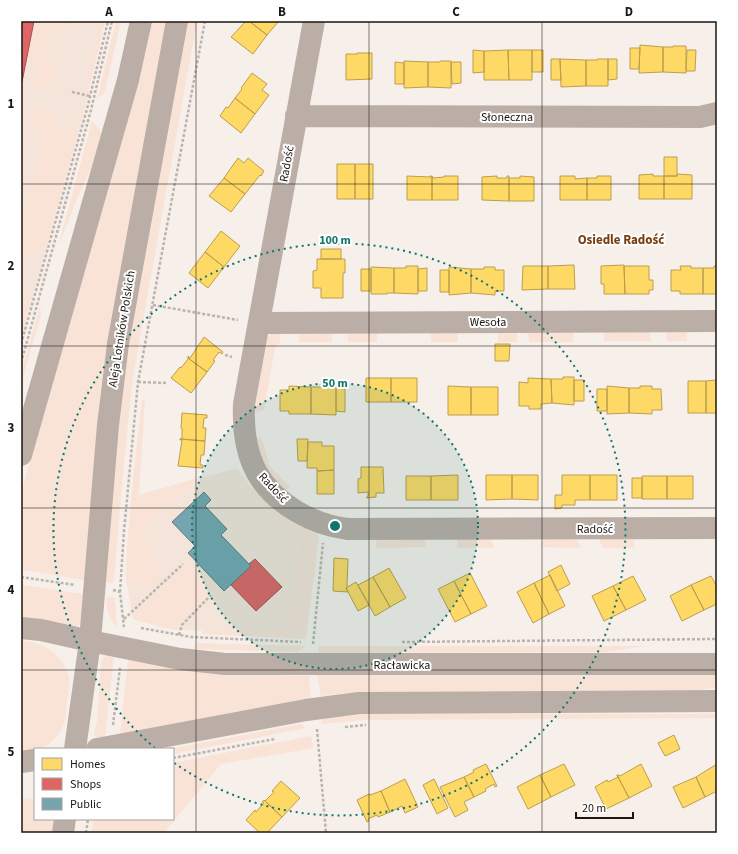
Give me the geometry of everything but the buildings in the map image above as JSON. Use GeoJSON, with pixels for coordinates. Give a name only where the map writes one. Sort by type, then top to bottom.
{"type":"FeatureCollection","features":[{"type":"Feature","properties":{"kind":"street"},"geometry":{"type":"LineString","coordinates":[[21,455],[126,88],[141,21]]}},
{"type":"Feature","properties":{"kind":"street","name":"Aleja Lotników Polskich"},"geometry":{"type":"LineString","coordinates":[[76,748],[90,641],[108,425],[117,357],[177,21]]}},
{"type":"Feature","properties":{"kind":"street","name":"Radość"},"geometry":{"type":"LineString","coordinates":[[314,21],[244,404],[244,422],[249,454],[262,480],[278,497],[305,516],[326,525],[355,530],[717,528]]}},
{"type":"Feature","properties":{"kind":"street","name":"Słoneczna"},"geometry":{"type":"LineString","coordinates":[[296,116],[700,117],[717,113]]}},
{"type":"Feature","properties":{"kind":"street","name":"Wesoła"},"geometry":{"type":"LineString","coordinates":[[258,323],[717,321]]}},
{"type":"Feature","properties":{"kind":"street","name":"Racławicka"},"geometry":{"type":"LineString","coordinates":[[21,628],[41,630],[196,661],[232,664],[717,664]]}},
{"type":"Feature","properties":{"kind":"street"},"geometry":{"type":"LineString","coordinates":[[103,748],[315,708],[368,702],[717,701]]}},
{"type":"Feature","properties":{"kind":"street"},"geometry":{"type":"LineString","coordinates":[[21,762],[34,760]]}},
{"type":"Feature","properties":{"kind":"street"},"geometry":{"type":"LineString","coordinates":[[63,833],[65,820]]}},
{"type":"Feature","properties":{"kind":"path"},"geometry":{"type":"LineString","coordinates":[[21,344],[75,153],[108,21]]}},
{"type":"Feature","properties":{"kind":"path"},"geometry":{"type":"LineString","coordinates":[[21,363],[92,110],[112,21]]}},
{"type":"Feature","properties":{"kind":"path"},"geometry":{"type":"LineString","coordinates":[[120,592],[124,531],[138,382],[205,21]]}},
{"type":"Feature","properties":{"kind":"path"},"geometry":{"type":"LineString","coordinates":[[72,92],[90,96]]}},
{"type":"Feature","properties":{"kind":"path"},"geometry":{"type":"LineString","coordinates":[[153,304],[258,323]]}},
{"type":"Feature","properties":{"kind":"path"},"geometry":{"type":"LineString","coordinates":[[138,382],[168,383]]}},
{"type":"Feature","properties":{"kind":"path"},"geometry":{"type":"LineString","coordinates":[[313,642],[323,541],[326,525]]}},
{"type":"Feature","properties":{"kind":"path"},"geometry":{"type":"LineString","coordinates":[[124,619],[183,564]]}},
{"type":"Feature","properties":{"kind":"path"},"geometry":{"type":"LineString","coordinates":[[179,635],[182,625],[211,595]]}},
{"type":"Feature","properties":{"kind":"path"},"geometry":{"type":"LineString","coordinates":[[140,628],[191,637],[321,642]]}},
{"type":"Feature","properties":{"kind":"path"},"geometry":{"type":"LineString","coordinates":[[400,642],[717,640]]}},
{"type":"Feature","properties":{"kind":"path"},"geometry":{"type":"LineString","coordinates":[[315,708],[326,833]]}},
{"type":"Feature","properties":{"kind":"path"},"geometry":{"type":"LineString","coordinates":[[338,728],[373,724]]}},
{"type":"Feature","properties":{"kind":"path"},"geometry":{"type":"LineString","coordinates":[[310,732],[324,730]]}},
{"type":"Feature","properties":{"kind":"path"},"geometry":{"type":"LineString","coordinates":[[174,758],[279,738]]}},
{"type":"Feature","properties":{"kind":"path"},"geometry":{"type":"LineString","coordinates":[[86,833],[88,820]]}},
{"type":"Feature","properties":{"kind":"shaded area"},"geometry":{"type":"Polygon","coordinates":[[[21,21],[105,21],[80,129],[55,125],[28,205],[21,204],[21,21]]]}},
{"type":"Feature","properties":{"kind":"shaded area"},"geometry":{"type":"Polygon","coordinates":[[[35,21],[70,22],[69,29],[64,33],[52,30],[46,59],[60,62],[52,88],[45,92],[31,88],[39,59],[29,57],[35,21]]]}},
{"type":"Feature","properties":{"kind":"shaded area"},"geometry":{"type":"Polygon","coordinates":[[[100,21],[105,21],[88,91],[85,90],[100,21]]]}},
{"type":"Feature","properties":{"kind":"shaded area"},"geometry":{"type":"Polygon","coordinates":[[[116,21],[121,21],[105,92],[97,99],[116,21]]]}},
{"type":"Feature","properties":{"kind":"shaded area"},"geometry":{"type":"Polygon","coordinates":[[[152,21],[167,21],[106,350],[98,415],[85,580],[21,570],[21,493],[138,84],[152,21]]]}},
{"type":"Feature","properties":{"kind":"shaded area"},"geometry":{"type":"Polygon","coordinates":[[[188,21],[197,21],[133,376],[114,581],[112,583],[106,582],[118,422],[136,302],[188,21]]]}},
{"type":"Feature","properties":{"kind":"shaded area"},"geometry":{"type":"Polygon","coordinates":[[[35,107],[58,112],[55,125],[71,128],[74,115],[76,115],[74,121],[81,123],[47,245],[32,255],[21,253],[21,204],[28,205],[42,133],[30,130],[35,107]]]}},
{"type":"Feature","properties":{"kind":"shaded area"},"geometry":{"type":"Polygon","coordinates":[[[92,121],[101,133],[100,139],[94,160],[58,247],[92,121]]]}},
{"type":"Feature","properties":{"kind":"shaded area"},"geometry":{"type":"Polygon","coordinates":[[[47,245],[32,300],[24,297],[26,292],[21,291],[21,253],[32,255],[47,245]]]}},
{"type":"Feature","properties":{"kind":"shaded area"},"geometry":{"type":"Polygon","coordinates":[[[21,291],[26,292],[25,297],[32,300],[21,337],[21,291]]]}},
{"type":"Feature","properties":{"kind":"shaded area"},"geometry":{"type":"Polygon","coordinates":[[[40,306],[41,315],[21,389],[23,366],[40,306]]]}},
{"type":"Feature","properties":{"kind":"shaded area"},"geometry":{"type":"Polygon","coordinates":[[[606,330],[650,330],[651,341],[604,341],[604,334],[606,330]]]}},
{"type":"Feature","properties":{"kind":"shaded area"},"geometry":{"type":"Polygon","coordinates":[[[666,330],[687,330],[687,341],[667,341],[666,330]]]}},
{"type":"Feature","properties":{"kind":"shaded area"},"geometry":{"type":"Polygon","coordinates":[[[347,331],[377,331],[377,342],[348,342],[347,331]]]}},
{"type":"Feature","properties":{"kind":"shaded area"},"geometry":{"type":"Polygon","coordinates":[[[431,331],[458,331],[458,342],[431,342],[431,331]]]}},
{"type":"Feature","properties":{"kind":"shaded area"},"geometry":{"type":"Polygon","coordinates":[[[498,331],[517,331],[517,342],[498,342],[498,331]]]}},
{"type":"Feature","properties":{"kind":"shaded area"},"geometry":{"type":"Polygon","coordinates":[[[528,331],[571,331],[573,333],[573,342],[529,342],[528,331]]]}},
{"type":"Feature","properties":{"kind":"shaded area"},"geometry":{"type":"Polygon","coordinates":[[[280,332],[280,342],[275,348],[264,410],[252,413],[266,338],[273,333],[280,332]]]}},
{"type":"Feature","properties":{"kind":"shaded area"},"geometry":{"type":"Polygon","coordinates":[[[299,332],[331,332],[332,342],[299,342],[299,332]]]}},
{"type":"Feature","properties":{"kind":"shaded area"},"geometry":{"type":"Polygon","coordinates":[[[142,400],[145,400],[139,495],[198,478],[144,531],[161,577],[147,589],[128,586],[126,579],[134,467],[142,400]]]}},
{"type":"Feature","properties":{"kind":"shaded area"},"geometry":{"type":"Polygon","coordinates":[[[261,437],[270,466],[290,487],[286,492],[275,482],[262,462],[256,439],[261,437]]]}},
{"type":"Feature","properties":{"kind":"shaded area"},"geometry":{"type":"Polygon","coordinates":[[[237,468],[252,488],[308,546],[296,633],[180,630],[161,627],[133,619],[126,579],[128,530],[139,495],[237,468]]]}},
{"type":"Feature","properties":{"kind":"shaded area"},"geometry":{"type":"Polygon","coordinates":[[[253,486],[316,532],[319,537],[306,639],[202,634],[202,631],[285,630],[301,542],[251,492],[253,486]]]}},
{"type":"Feature","properties":{"kind":"shaded area"},"geometry":{"type":"Polygon","coordinates":[[[457,537],[490,537],[494,548],[457,548],[457,537]]]}},
{"type":"Feature","properties":{"kind":"shaded area"},"geometry":{"type":"Polygon","coordinates":[[[544,537],[576,537],[581,548],[540,547],[544,537]]]}},
{"type":"Feature","properties":{"kind":"shaded area"},"geometry":{"type":"Polygon","coordinates":[[[600,537],[631,537],[634,540],[634,548],[603,548],[599,540],[600,537]]]}},
{"type":"Feature","properties":{"kind":"shaded area"},"geometry":{"type":"Polygon","coordinates":[[[424,538],[427,547],[376,548],[376,540],[424,538]]]}},
{"type":"Feature","properties":{"kind":"shaded area"},"geometry":{"type":"Polygon","coordinates":[[[190,565],[212,588],[182,618],[178,630],[133,619],[190,565]]]}},
{"type":"Feature","properties":{"kind":"shaded area"},"geometry":{"type":"Polygon","coordinates":[[[21,585],[84,594],[81,622],[72,628],[21,620],[21,585]]]}},
{"type":"Feature","properties":{"kind":"shaded area"},"geometry":{"type":"Polygon","coordinates":[[[107,597],[113,597],[115,599],[117,627],[108,613],[107,597]]]}},
{"type":"Feature","properties":{"kind":"shaded area"},"geometry":{"type":"Polygon","coordinates":[[[21,641],[46,647],[56,655],[64,665],[69,677],[69,684],[65,718],[60,733],[44,747],[34,748],[34,750],[21,753],[21,641]]]}},
{"type":"Feature","properties":{"kind":"shaded area"},"geometry":{"type":"Polygon","coordinates":[[[197,643],[305,646],[297,652],[198,649],[194,647],[197,643]]]}},
{"type":"Feature","properties":{"kind":"shaded area"},"geometry":{"type":"Polygon","coordinates":[[[319,646],[643,646],[606,652],[318,653],[319,646]]]}},
{"type":"Feature","properties":{"kind":"shaded area"},"geometry":{"type":"Polygon","coordinates":[[[106,656],[114,657],[105,737],[97,737],[94,733],[97,722],[101,661],[106,656]]]}},
{"type":"Feature","properties":{"kind":"shaded area"},"geometry":{"type":"Polygon","coordinates":[[[128,660],[214,674],[309,676],[311,698],[120,735],[128,660]]]}},
{"type":"Feature","properties":{"kind":"shaded area"},"geometry":{"type":"Polygon","coordinates":[[[317,675],[717,675],[717,687],[698,690],[357,692],[321,696],[317,675]]]}},
{"type":"Feature","properties":{"kind":"shaded area"},"geometry":{"type":"Polygon","coordinates":[[[363,714],[717,714],[717,718],[363,720],[322,724],[322,719],[363,714]]]}},
{"type":"Feature","properties":{"kind":"shaded area"},"geometry":{"type":"Polygon","coordinates":[[[301,724],[306,728],[174,754],[174,748],[301,724]]]}},
{"type":"Feature","properties":{"kind":"shaded area"},"geometry":{"type":"Polygon","coordinates":[[[311,736],[313,748],[221,764],[164,833],[91,833],[94,820],[174,820],[174,763],[311,736]]]}},
{"type":"Feature","properties":{"kind":"shaded area"},"geometry":{"type":"Polygon","coordinates":[[[21,798],[34,799],[34,820],[54,820],[52,833],[21,833],[21,798]]]}},
{"type":"Feature","properties":{"kind":"district","name":"Osiedle Radość"},"geometry":{"type":"Point","coordinates":[621,240]}}]}
